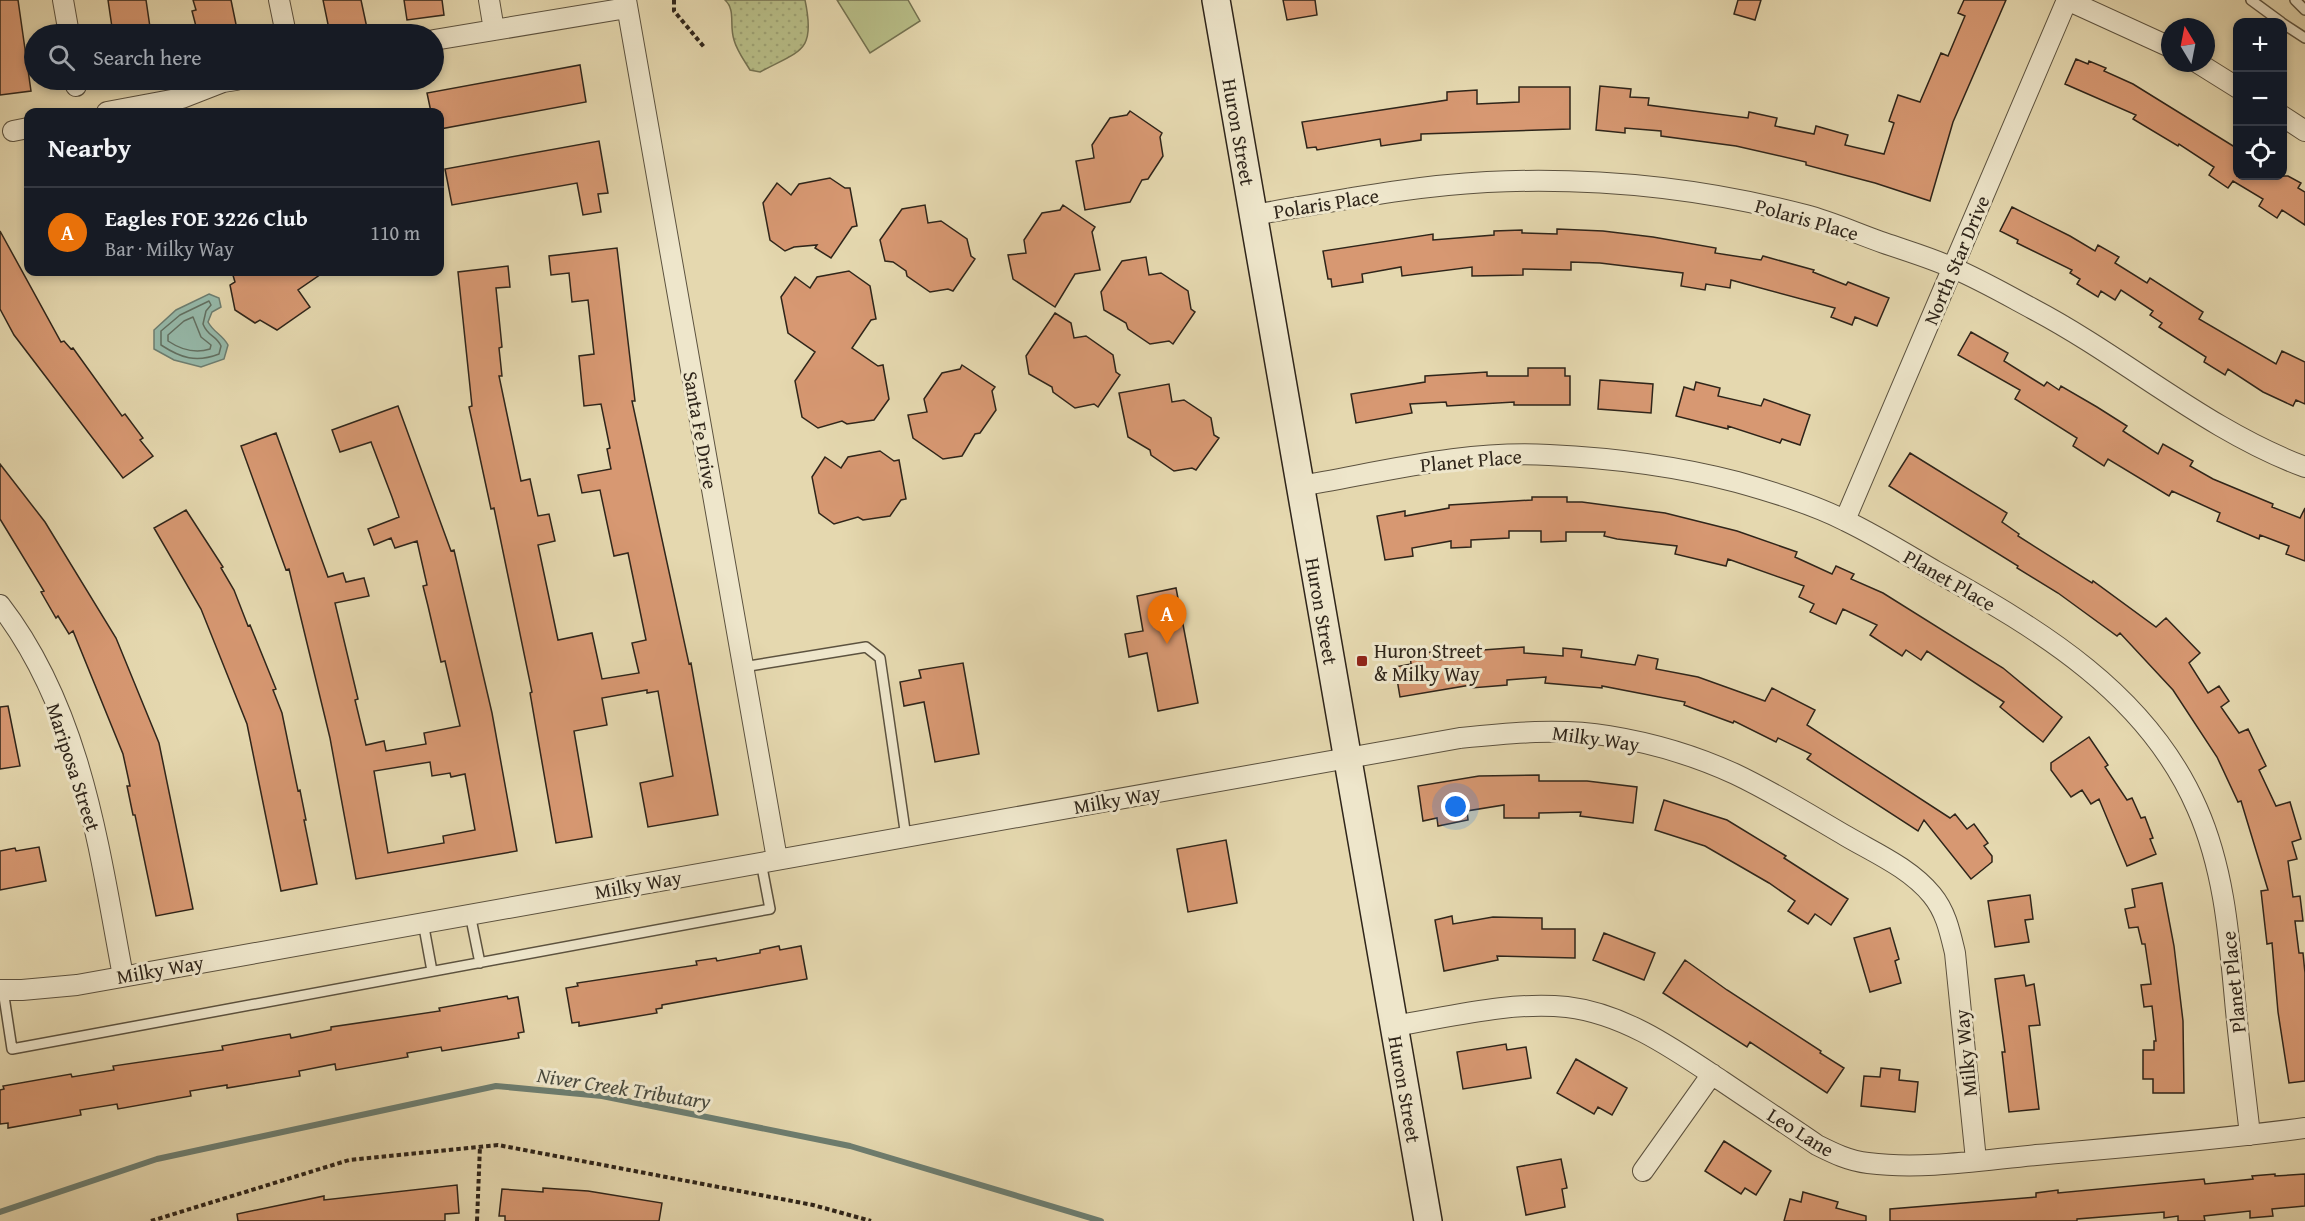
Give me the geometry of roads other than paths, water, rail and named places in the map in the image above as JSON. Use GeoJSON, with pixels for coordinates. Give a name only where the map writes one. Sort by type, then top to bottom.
{"type":"FeatureCollection","features":[{"type":"Feature","properties":{"kind":"main road","name":"Huron Street"},"geometry":{"type":"LineString","coordinates":[[1216,0],[1428,1221]]}},
{"type":"Feature","properties":{"kind":"street"},"geometry":{"type":"LineString","coordinates":[[63,0],[67,24]]}},
{"type":"Feature","properties":{"kind":"street"},"geometry":{"type":"LineString","coordinates":[[279,0],[284,24]]}},
{"type":"Feature","properties":{"kind":"street"},"geometry":{"type":"LineString","coordinates":[[489,0],[494,30]]}},
{"type":"Feature","properties":{"kind":"street"},"geometry":{"type":"LineString","coordinates":[[2067,0],[2161,43]]}},
{"type":"Feature","properties":{"kind":"street","name":"North Star Drive"},"geometry":{"type":"LineString","coordinates":[[1845,520],[2067,0]]}},
{"type":"Feature","properties":{"kind":"street"},"geometry":{"type":"LineString","coordinates":[[444,38],[626,4]]}},
{"type":"Feature","properties":{"kind":"street","name":"Santa Fe Drive"},"geometry":{"type":"LineString","coordinates":[[626,4],[743,667],[769,861]]}},
{"type":"Feature","properties":{"kind":"street"},"geometry":{"type":"LineString","coordinates":[[2212,72],[2233,85]]}},
{"type":"Feature","properties":{"kind":"street"},"geometry":{"type":"LineString","coordinates":[[128,108],[182,98],[206,90]]}},
{"type":"Feature","properties":{"kind":"street"},"geometry":{"type":"LineString","coordinates":[[2287,119],[2305,131]]}},
{"type":"Feature","properties":{"kind":"street","name":"Polaris Place"},"geometry":{"type":"LineString","coordinates":[[1253,215],[1421,188],[1486,182],[1589,182],[1701,194],[1754,203],[1808,216],[1953,267],[2036,310],[2125,364],[2185,405],[2248,440],[2305,467]]}},
{"type":"Feature","properties":{"kind":"street","name":"Planet Place"},"geometry":{"type":"LineString","coordinates":[[1300,486],[1437,461],[1491,455],[1547,454],[1630,461],[1689,471],[1739,483],[1845,520],[1966,588],[2052,640],[2123,699],[2161,744],[2197,806],[2212,846],[2223,889],[2250,1135]]}},
{"type":"Feature","properties":{"kind":"street","name":"Mariposa Street"},"geometry":{"type":"LineString","coordinates":[[0,605],[44,679],[64,726],[83,782],[94,818],[123,976]]}},
{"type":"Feature","properties":{"kind":"street","name":"Milky Way"},"geometry":{"type":"LineString","coordinates":[[2,990],[77,985],[1460,738],[1536,730],[1574,732],[1610,736],[1675,753],[1735,774],[1896,864],[1931,894],[1948,923],[1955,953],[1976,1160]]}},
{"type":"Feature","properties":{"kind":"street","name":"Leo Lane"},"geometry":{"type":"LineString","coordinates":[[1394,1026],[1522,1007],[1567,1007],[1589,1011],[1615,1019],[1661,1040],[1817,1144],[1844,1157],[1870,1164],[1902,1165],[1976,1160],[2305,1128]]}},
{"type":"Feature","properties":{"kind":"street"},"geometry":{"type":"LineString","coordinates":[[1643,1171],[1712,1074]]}},
{"type":"Feature","properties":{"kind":"lane"},"geometry":{"type":"LineString","coordinates":[[2251,0],[2275,18]]}},
{"type":"Feature","properties":{"kind":"lane"},"geometry":{"type":"LineString","coordinates":[[2295,0],[2305,10]]}},
{"type":"Feature","properties":{"kind":"lane"},"geometry":{"type":"LineString","coordinates":[[2287,26],[2305,38]]}},
{"type":"Feature","properties":{"kind":"lane"},"geometry":{"type":"LineString","coordinates":[[743,667],[866,647],[880,658],[906,837]]}},
{"type":"Feature","properties":{"kind":"lane"},"geometry":{"type":"LineString","coordinates":[[2,990],[12,1049],[770,909],[769,861]]}},
{"type":"Feature","properties":{"kind":"lane"},"geometry":{"type":"LineString","coordinates":[[470,914],[480,963]]}},
{"type":"Feature","properties":{"kind":"lane"},"geometry":{"type":"LineString","coordinates":[[423,922],[432,971]]}},
{"type":"Feature","properties":{"kind":"water"},"geometry":{"type":"Polygon","coordinates":[[[209,294],[219,298],[221,307],[212,312],[208,322],[228,345],[224,359],[201,367],[174,360],[154,349],[154,330],[176,310],[209,294]]]}},
{"type":"Feature","properties":{"kind":"waterway","name":"Niver Creek Tributary"},"geometry":{"type":"LineString","coordinates":[[0,1212],[157,1159],[496,1086],[602,1096],[850,1146],[1101,1221]]}},
{"type":"Feature","properties":{"kind":"place","name":"Eagles FOE 3226 Club"},"geometry":{"type":"Point","coordinates":[1167,644]}},
{"type":"Feature","properties":{"kind":"place","name":"Huron Street & Milky Way"},"geometry":{"type":"Point","coordinates":[1362,661]}}]}
